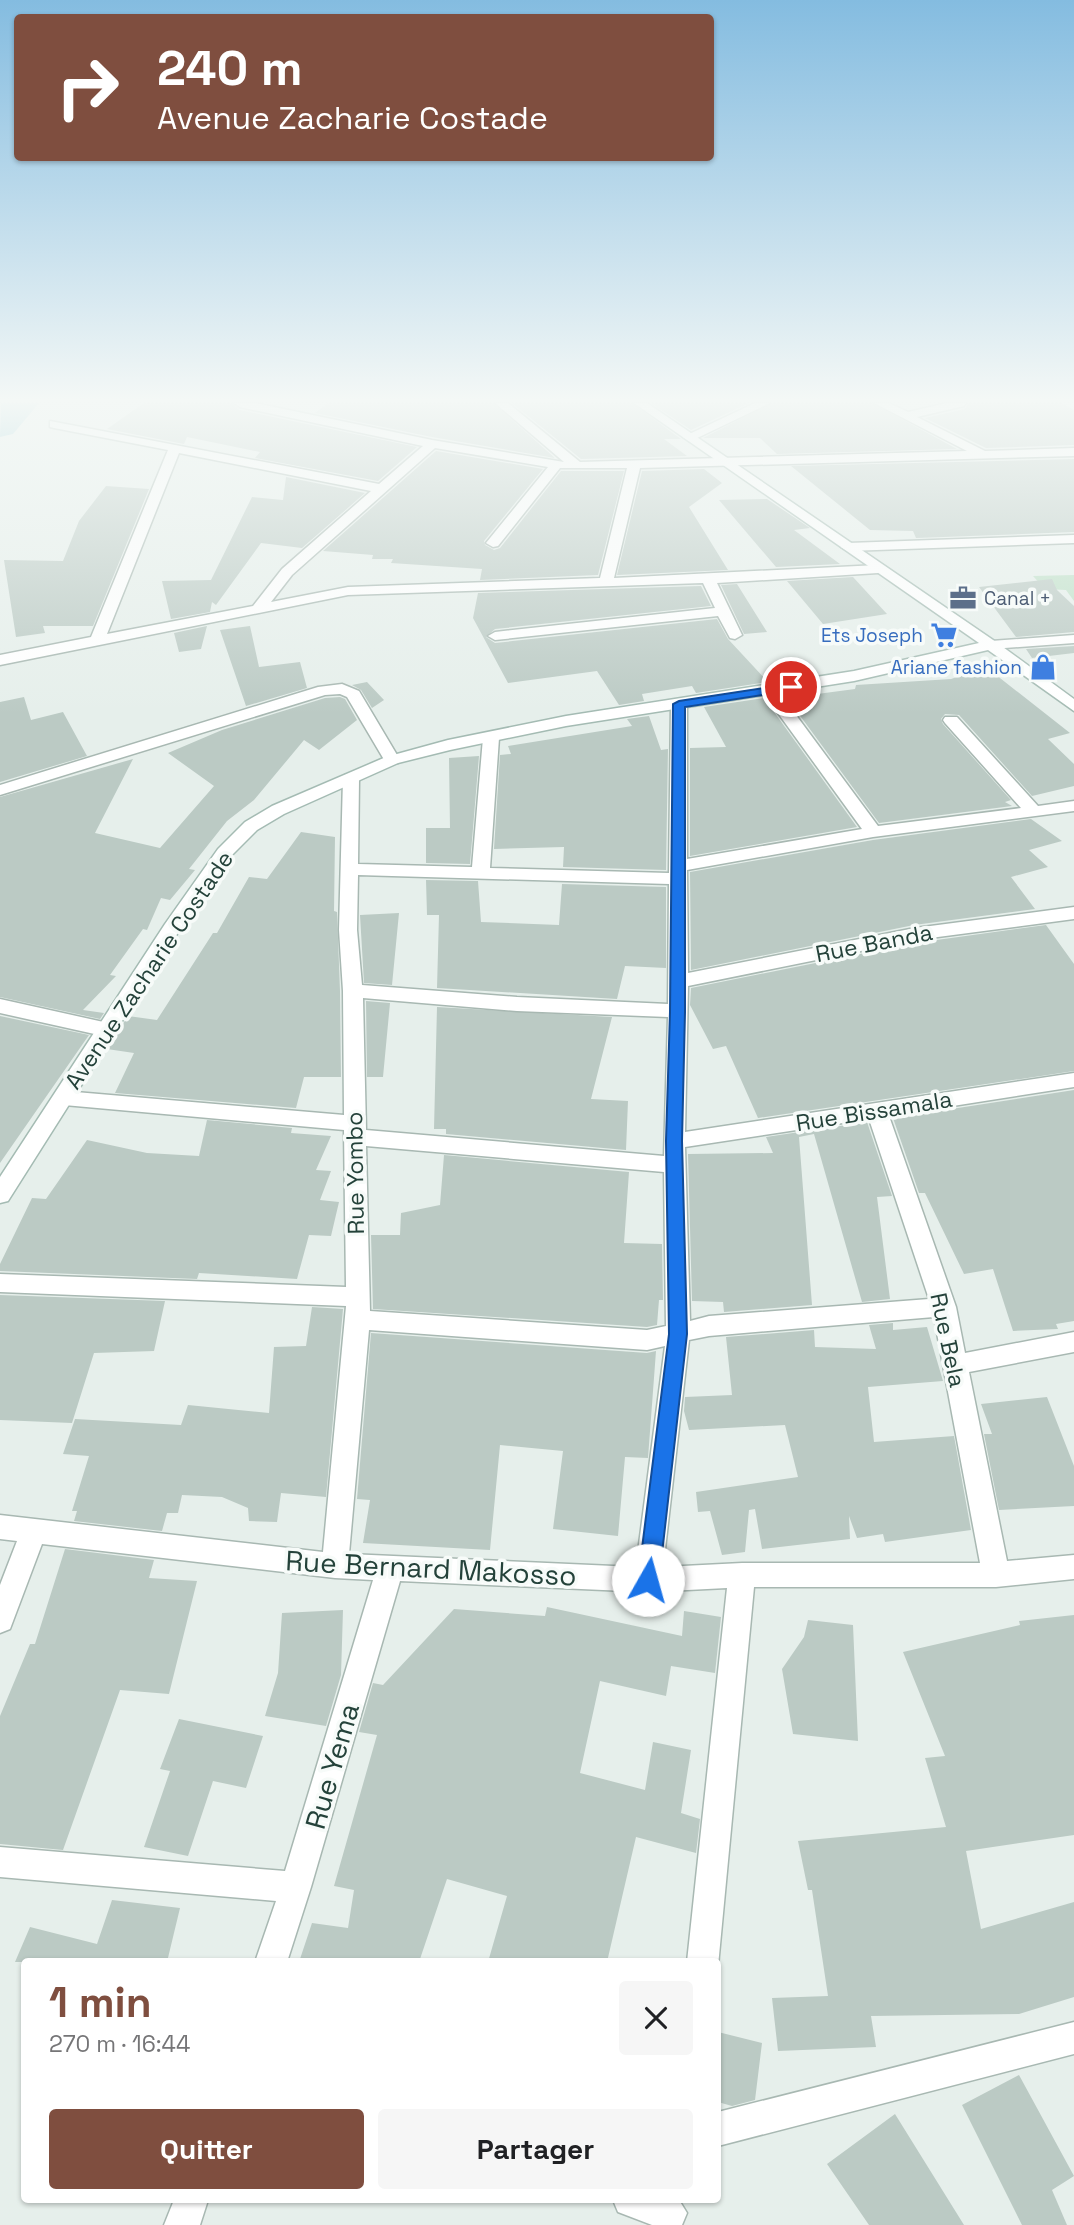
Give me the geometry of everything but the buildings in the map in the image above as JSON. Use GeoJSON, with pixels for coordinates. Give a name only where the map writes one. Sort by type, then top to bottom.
{"type":"FeatureCollection","features":[{"type":"Feature","properties":{"kind":"street"},"geometry":{"type":"LineString","coordinates":[[97,641],[151,507]]}},
{"type":"Feature","properties":{"kind":"street"},"geometry":{"type":"LineString","coordinates":[[259,607],[287,572],[362,507]]}},
{"type":"Feature","properties":{"kind":"street"},"geometry":{"type":"LineString","coordinates":[[493,543],[522,507]]}},
{"type":"Feature","properties":{"kind":"street"},"geometry":{"type":"LineString","coordinates":[[606,582],[624,507]]}},
{"type":"Feature","properties":{"kind":"street"},"geometry":{"type":"LineString","coordinates":[[790,507],[991,645],[1074,706]]}},
{"type":"Feature","properties":{"kind":"street"},"geometry":{"type":"LineString","coordinates":[[848,547],[1074,539]]}},
{"type":"Feature","properties":{"kind":"street"},"geometry":{"type":"LineString","coordinates":[[0,660],[348,591],[708,579],[878,569]]}},
{"type":"Feature","properties":{"kind":"street"},"geometry":{"type":"LineString","coordinates":[[708,579],[735,635]]}},
{"type":"Feature","properties":{"kind":"street"},"geometry":{"type":"LineString","coordinates":[[495,636],[723,611]]}},
{"type":"Feature","properties":{"kind":"street","name":"Avenue Zacharie Costade"},"geometry":{"type":"LineString","coordinates":[[0,1195],[172,928],[224,853],[251,826],[278,810],[392,760],[448,745],[566,721],[854,676],[991,645],[1074,639]]}},
{"type":"Feature","properties":{"kind":"street"},"geometry":{"type":"LineString","coordinates":[[0,790],[324,690],[342,689],[353,694],[392,760]]}},
{"type":"Feature","properties":{"kind":"street"},"geometry":{"type":"LineString","coordinates":[[770,691],[873,832]]}},
{"type":"Feature","properties":{"kind":"street"},"geometry":{"type":"LineString","coordinates":[[648,1580],[678,1334],[674,1141],[678,1012],[679,704]]}},
{"type":"Feature","properties":{"kind":"street"},"geometry":{"type":"LineString","coordinates":[[951,720],[1034,811]]}},
{"type":"Feature","properties":{"kind":"street"},"geometry":{"type":"LineString","coordinates":[[481,872],[491,738]]}},
{"type":"Feature","properties":{"kind":"street","name":"Rue Yombo"},"geometry":{"type":"LineString","coordinates":[[335,1566],[357,1308],[353,991],[348,929],[351,779]]}},
{"type":"Feature","properties":{"kind":"street"},"geometry":{"type":"LineString","coordinates":[[348,869],[678,873],[873,832],[1074,806]]}},
{"type":"Feature","properties":{"kind":"street","name":"Rue Banda"},"geometry":{"type":"LineString","coordinates":[[676,982],[915,934],[1074,913]]}},
{"type":"Feature","properties":{"kind":"street"},"geometry":{"type":"LineString","coordinates":[[353,991],[517,1004],[678,1012]]}},
{"type":"Feature","properties":{"kind":"street"},"geometry":{"type":"LineString","coordinates":[[0,1006],[108,1030]]}},
{"type":"Feature","properties":{"kind":"street","name":"Rue Bissamala"},"geometry":{"type":"LineString","coordinates":[[674,1141],[1074,1080]]}},
{"type":"Feature","properties":{"kind":"street"},"geometry":{"type":"LineString","coordinates":[[64,1098],[675,1165]]}},
{"type":"Feature","properties":{"kind":"street","name":"Rue Bela"},"geometry":{"type":"LineString","coordinates":[[877,1112],[944,1307],[996,1575]]}},
{"type":"Feature","properties":{"kind":"street"},"geometry":{"type":"LineString","coordinates":[[0,1283],[357,1308],[647,1340],[709,1326],[944,1307]]}},
{"type":"Feature","properties":{"kind":"street"},"geometry":{"type":"LineString","coordinates":[[954,1365],[1074,1342]]}},
{"type":"Feature","properties":{"kind":"street","name":"Rue Bernard Makosso"},"geometry":{"type":"LineString","coordinates":[[0,1527],[335,1566],[648,1580],[742,1575],[996,1575],[1074,1567]]}},
{"type":"Feature","properties":{"kind":"street"},"geometry":{"type":"LineString","coordinates":[[0,1620],[34,1531]]}},
{"type":"Feature","properties":{"kind":"street","name":"Rue Yema"},"geometry":{"type":"LineString","coordinates":[[272,1958],[390,1569]]}},
{"type":"Feature","properties":{"kind":"street"},"geometry":{"type":"LineString","coordinates":[[703,1958],[742,1575]]}},
{"type":"Feature","properties":{"kind":"street"},"geometry":{"type":"LineString","coordinates":[[0,1862],[296,1887]]}},
{"type":"Feature","properties":{"kind":"street"},"geometry":{"type":"LineString","coordinates":[[721,2128],[1074,2038]]}},
{"type":"Feature","properties":{"kind":"street"},"geometry":{"type":"LineString","coordinates":[[182,2225],[190,2203]]}},
{"type":"Feature","properties":{"kind":"street"},"geometry":{"type":"LineString","coordinates":[[638,2203],[670,2213]]}},
{"type":"Feature","properties":{"kind":"green space"},"geometry":{"type":"Polygon","coordinates":[[[1074,575],[1074,601],[1066,590],[1045,589],[1033,576],[1074,575]]]}},
{"type":"Feature","properties":{"kind":"place","name":"Canal +"},"geometry":{"type":"Point","coordinates":[963,598]}},
{"type":"Feature","properties":{"kind":"place","name":"Ets Joseph"},"geometry":{"type":"Point","coordinates":[944,635]}},
{"type":"Feature","properties":{"kind":"place","name":"Ariane fashion"},"geometry":{"type":"Point","coordinates":[1043,667]}},
{"type":"Feature","properties":{"kind":"route"},"geometry":{"type":"LineString","coordinates":[[648,1580],[678,1334],[674,1141],[678,1012],[677,879],[680,866],[679,704],[791,687]]}}]}
